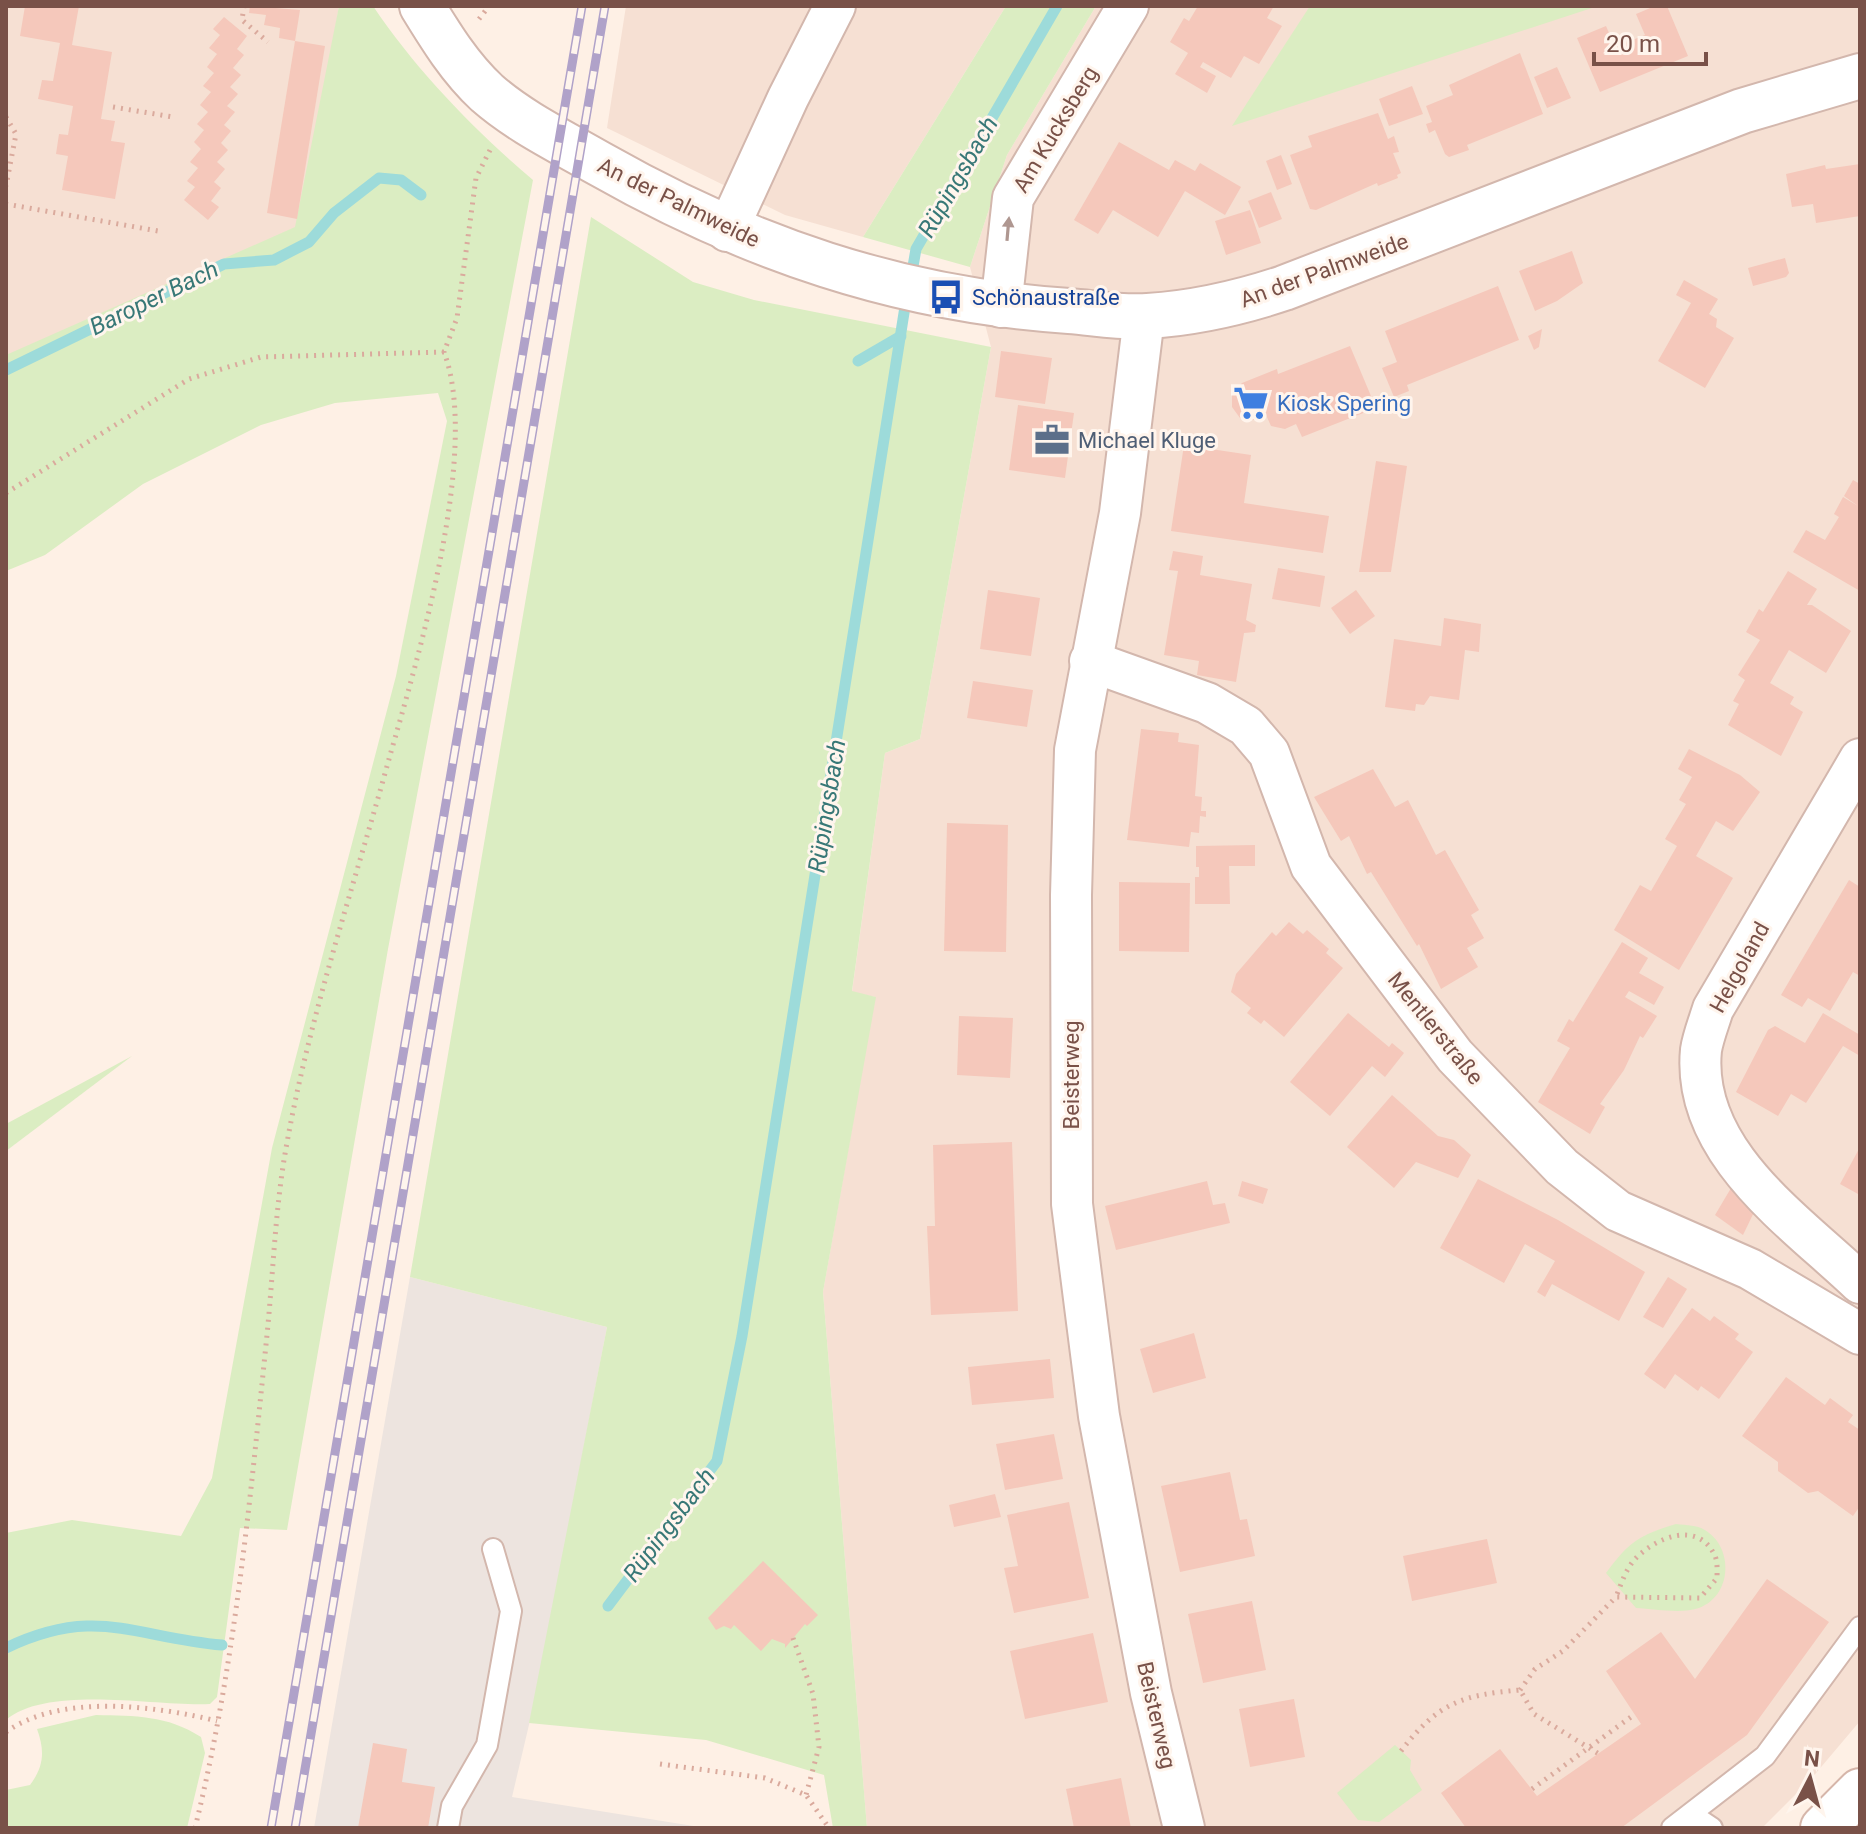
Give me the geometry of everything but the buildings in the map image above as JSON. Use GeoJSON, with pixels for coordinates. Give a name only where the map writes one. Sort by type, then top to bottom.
{"type":"FeatureCollection","features":[{"type":"Feature","properties":{"kind":"street","name":"An der Palmweide"},"geometry":{"type":"LineString","coordinates":[[422,6],[452,55],[487,93],[516,115],[650,192],[727,231],[856,274],[981,303],[1144,317],[1216,307],[1284,288],[1742,111],[1860,76]]}},
{"type":"Feature","properties":{"kind":"street"},"geometry":{"type":"LineString","coordinates":[[727,231],[788,98],[835,6]]}},
{"type":"Feature","properties":{"kind":"street","name":"Am Kucksberg"},"geometry":{"type":"LineString","coordinates":[[981,303],[1013,198],[1128,6]]}},
{"type":"Feature","properties":{"kind":"street","name":"Beisterweg"},"geometry":{"type":"LineString","coordinates":[[1144,317],[1120,513],[1075,750],[1071,895],[1072,1204],[1099,1416],[1118,1522],[1151,1693],[1184,1828]]}},
{"type":"Feature","properties":{"kind":"street","name":"Mentlerstraße"},"geometry":{"type":"LineString","coordinates":[[1090,661],[1207,703],[1246,726],[1269,753],[1311,866],[1455,1056],[1514,1121],[1562,1167],[1618,1211],[1750,1269],[1860,1334]]}},
{"type":"Feature","properties":{"kind":"street","name":"Helgoland"},"geometry":{"type":"LineString","coordinates":[[1860,759],[1713,1009],[1701,1050],[1702,1089],[1716,1134],[1736,1165],[1860,1283]]}},
{"type":"Feature","properties":{"kind":"street"},"geometry":{"type":"LineString","coordinates":[[1823,1828],[1860,1791]]}},
{"type":"Feature","properties":{"kind":"lane"},"geometry":{"type":"LineString","coordinates":[[448,1828],[452,1806],[487,1745],[511,1611],[493,1549]]}},
{"type":"Feature","properties":{"kind":"lane"},"geometry":{"type":"LineString","coordinates":[[1672,1828],[1765,1756],[1860,1627]]}},
{"type":"Feature","properties":{"kind":"lane"},"geometry":{"type":"LineString","coordinates":[[1691,1814],[1712,1828]]}},
{"type":"Feature","properties":{"kind":"path"},"geometry":{"type":"LineString","coordinates":[[244,6],[242,20],[268,42]]}},
{"type":"Feature","properties":{"kind":"path"},"geometry":{"type":"LineString","coordinates":[[113,107],[173,117]]}},
{"type":"Feature","properties":{"kind":"path"},"geometry":{"type":"LineString","coordinates":[[195,1828],[238,1607],[285,1154],[345,910],[415,669],[449,502],[457,416],[452,372],[444,352],[457,318],[476,178],[489,152],[516,115]]}},
{"type":"Feature","properties":{"kind":"path"},"geometry":{"type":"LineString","coordinates":[[6,117],[16,134],[6,186]]}},
{"type":"Feature","properties":{"kind":"path"},"geometry":{"type":"LineString","coordinates":[[6,204],[158,231]]}},
{"type":"Feature","properties":{"kind":"path"},"geometry":{"type":"LineString","coordinates":[[6,493],[189,379],[261,357],[444,352]]}},
{"type":"Feature","properties":{"kind":"path"},"geometry":{"type":"LineString","coordinates":[[1401,1751],[1431,1715],[1454,1700],[1520,1690],[1535,1669],[1563,1651],[1616,1597],[1636,1558],[1676,1534],[1698,1537],[1715,1554],[1717,1578],[1700,1598],[1616,1597]]}},
{"type":"Feature","properties":{"kind":"path"},"geometry":{"type":"LineString","coordinates":[[793,1638],[813,1694],[819,1747],[806,1795]]}},
{"type":"Feature","properties":{"kind":"path"},"geometry":{"type":"LineString","coordinates":[[1520,1690],[1534,1714],[1599,1754]]}},
{"type":"Feature","properties":{"kind":"path"},"geometry":{"type":"LineString","coordinates":[[6,1732],[41,1716],[93,1707],[168,1709],[217,1721]]}},
{"type":"Feature","properties":{"kind":"path"},"geometry":{"type":"LineString","coordinates":[[1532,1789],[1635,1714]]}},
{"type":"Feature","properties":{"kind":"path"},"geometry":{"type":"LineString","coordinates":[[660,1764],[765,1778],[806,1795],[829,1828]]}},
{"type":"Feature","properties":{"kind":"shaded area"},"geometry":{"type":"Polygon","coordinates":[[[6,6],[339,6],[303,224],[6,359],[6,6]]]}},
{"type":"Feature","properties":{"kind":"shaded area"},"geometry":{"type":"Polygon","coordinates":[[[626,6],[1006,6],[863,237],[785,215],[607,128],[626,6]]]}},
{"type":"Feature","properties":{"kind":"shaded area"},"geometry":{"type":"Polygon","coordinates":[[[1096,6],[1860,6],[1860,1721],[1811,1779],[1762,1828],[867,1828],[823,1292],[875,997],[852,992],[885,753],[920,739],[991,347],[970,267],[1007,155],[1096,6]]]}},
{"type":"Feature","properties":{"kind":"shaded area"},"geometry":{"type":"Polygon","coordinates":[[[410,1277],[607,1327],[536,1695],[512,1797],[706,1828],[314,1828],[410,1277]]]}},
{"type":"Feature","properties":{"kind":"green space"},"geometry":{"type":"Polygon","coordinates":[[[339,6],[373,6],[447,98],[533,180],[388,949],[287,1530],[240,1528],[217,1697],[210,1704],[76,1700],[25,1709],[6,1720],[6,1533],[72,1520],[181,1536],[212,1478],[272,1148],[396,676],[447,421],[438,393],[335,403],[261,425],[143,484],[45,555],[6,571],[6,355],[295,227],[339,6]]]}},
{"type":"Feature","properties":{"kind":"green space"},"geometry":{"type":"Polygon","coordinates":[[[1006,6],[1096,6],[1007,155],[970,267],[863,237],[1006,6]]]}},
{"type":"Feature","properties":{"kind":"green space"},"geometry":{"type":"Polygon","coordinates":[[[1310,6],[1598,6],[1232,126],[1310,6]]]}},
{"type":"Feature","properties":{"kind":"green space"},"geometry":{"type":"Polygon","coordinates":[[[591,217],[693,282],[754,300],[991,347],[920,739],[885,753],[852,991],[876,997],[823,1292],[867,1828],[833,1828],[824,1775],[706,1740],[529,1723],[607,1327],[410,1277],[591,217]]]}},
{"type":"Feature","properties":{"kind":"green space"},"geometry":{"type":"Polygon","coordinates":[[[132,1056],[6,1151],[6,1124],[132,1056]]]}},
{"type":"Feature","properties":{"kind":"green space"},"geometry":{"type":"Polygon","coordinates":[[[1676,1524],[1701,1528],[1720,1545],[1726,1569],[1719,1592],[1710,1601],[1692,1610],[1636,1608],[1606,1573],[1636,1541],[1676,1524]]]}},
{"type":"Feature","properties":{"kind":"green space"},"geometry":{"type":"Polygon","coordinates":[[[96,1715],[163,1721],[201,1737],[205,1753],[187,1828],[6,1828],[6,1790],[30,1785],[40,1765],[42,1751],[37,1729],[96,1715]]]}},
{"type":"Feature","properties":{"kind":"green space"},"geometry":{"type":"Polygon","coordinates":[[[1395,1745],[1411,1760],[1410,1770],[1422,1790],[1379,1822],[1358,1820],[1337,1793],[1395,1745]]]}},
{"type":"Feature","properties":{"kind":"waterway","name":"Rüpingsbach"},"geometry":{"type":"LineString","coordinates":[[911,278],[916,249],[1057,6]]}},
{"type":"Feature","properties":{"kind":"waterway","name":"Baroper Bach"},"geometry":{"type":"LineString","coordinates":[[6,370],[224,264],[274,260],[309,242],[334,213],[379,178],[401,180],[421,195]]}},
{"type":"Feature","properties":{"kind":"waterway","name":"Rüpingsbach"},"geometry":{"type":"LineString","coordinates":[[608,1606],[717,1461],[742,1336],[907,294]]}},
{"type":"Feature","properties":{"kind":"waterway","name":"Baroper Bach"},"geometry":{"type":"LineString","coordinates":[[858,361],[901,336]]}},
{"type":"Feature","properties":{"kind":"waterway","name":"Rüpingsbach"},"geometry":{"type":"LineString","coordinates":[[6,1648],[37,1635],[90,1626],[114,1627],[222,1645]]}},
{"type":"Feature","properties":{"kind":"railway"},"geometry":{"type":"LineString","coordinates":[[271,1828],[582,6]]}},
{"type":"Feature","properties":{"kind":"railway"},"geometry":{"type":"LineString","coordinates":[[295,1828],[605,6]]}},
{"type":"Feature","properties":{"kind":"place","name":"Schönaustraße"},"geometry":{"type":"Point","coordinates":[946,297]}},
{"type":"Feature","properties":{"kind":"place","name":"Kiosk Spering"},"geometry":{"type":"Point","coordinates":[1251,403]}},
{"type":"Feature","properties":{"kind":"place","name":"Michael Kluge"},"geometry":{"type":"Point","coordinates":[1052,440]}}]}
